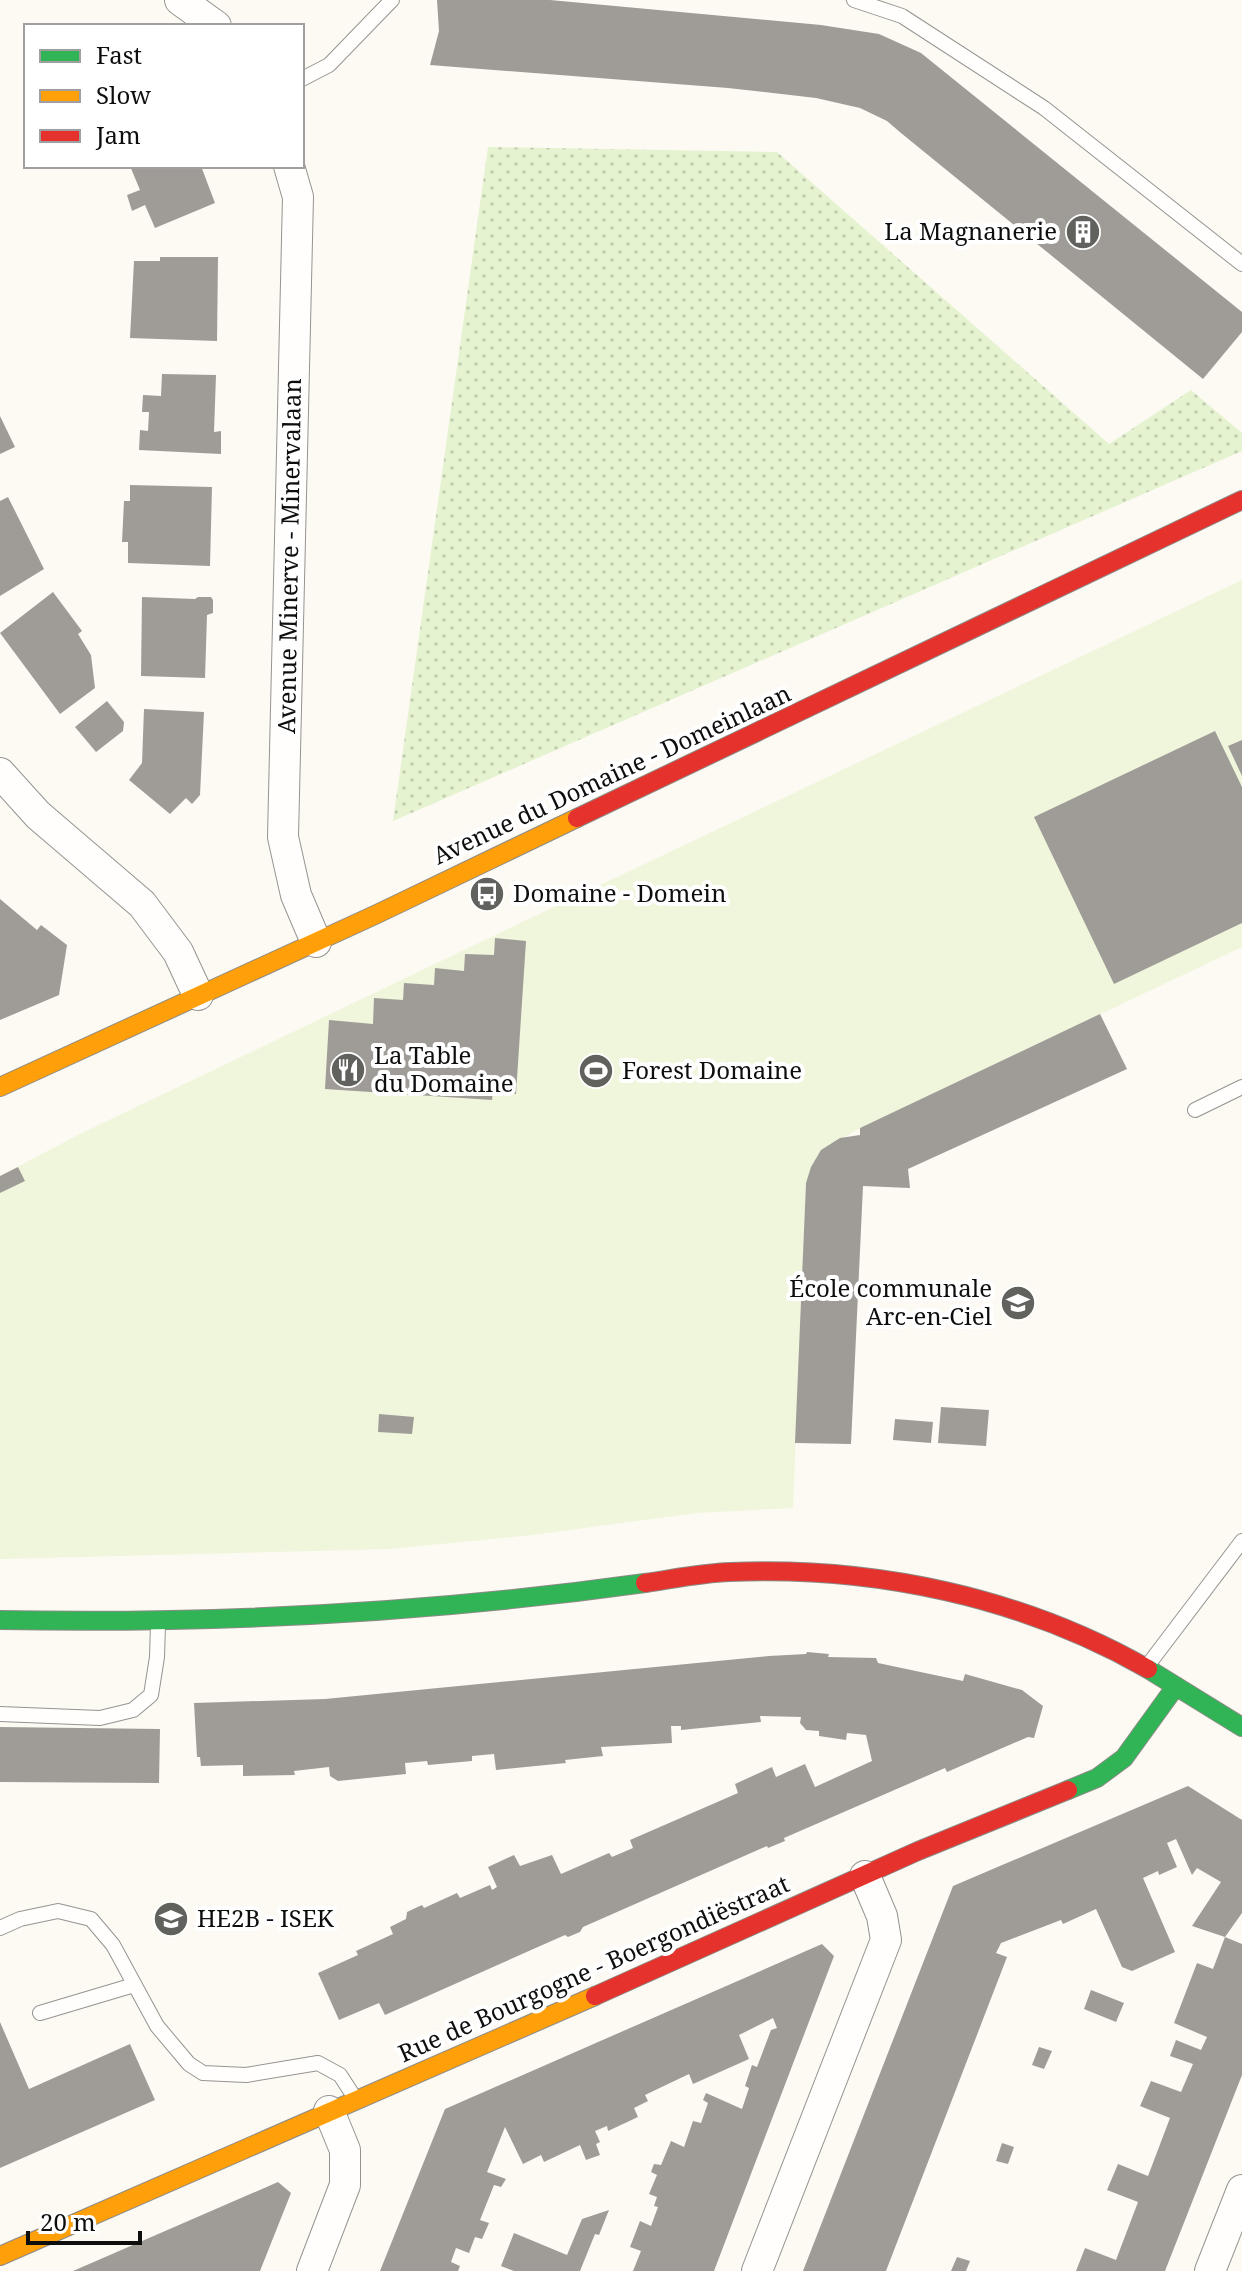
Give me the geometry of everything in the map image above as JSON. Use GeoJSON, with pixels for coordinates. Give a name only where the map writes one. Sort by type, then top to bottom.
{"type":"FeatureCollection","features":[{"type":"Feature","properties":{"kind":"street"},"geometry":{"type":"LineString","coordinates":[[180,0],[213,24]]}},
{"type":"Feature","properties":{"kind":"street","name":"Avenue Minerve - Minervalaan"},"geometry":{"type":"LineString","coordinates":[[290,168],[298,197],[283,837],[296,895],[316,942]]}},
{"type":"Feature","properties":{"kind":"street","name":"Avenue du Domaine - Domeinlaan"},"geometry":{"type":"LineString","coordinates":[[0,1087],[316,942],[1242,500]]}},
{"type":"Feature","properties":{"kind":"street"},"geometry":{"type":"LineString","coordinates":[[0,773],[38,815],[142,904],[178,952],[198,995]]}},
{"type":"Feature","properties":{"kind":"street"},"geometry":{"type":"LineString","coordinates":[[0,1620],[289,1617],[427,1608],[728,1572],[805,1572],[926,1587],[1022,1611],[1082,1636],[1145,1668],[1242,1727]]}},
{"type":"Feature","properties":{"kind":"street","name":"Rue de Bourgogne - Boergondiëstraat"},"geometry":{"type":"LineString","coordinates":[[0,2256],[483,2046],[918,1851],[1097,1778],[1124,1758],[1176,1686]]}},
{"type":"Feature","properties":{"kind":"street"},"geometry":{"type":"LineString","coordinates":[[757,2271],[886,1940],[882,1916],[865,1876]]}},
{"type":"Feature","properties":{"kind":"street"},"geometry":{"type":"LineString","coordinates":[[312,2271],[345,2185],[342,2105]]}},
{"type":"Feature","properties":{"kind":"street"},"geometry":{"type":"LineString","coordinates":[[1210,2271],[1242,2190]]}},
{"type":"Feature","properties":{"kind":"lane"},"geometry":{"type":"LineString","coordinates":[[304,78],[329,65],[392,0]]}},
{"type":"Feature","properties":{"kind":"lane"},"geometry":{"type":"LineString","coordinates":[[854,0],[902,16],[1044,108],[1242,264]]}},
{"type":"Feature","properties":{"kind":"lane"},"geometry":{"type":"LineString","coordinates":[[1195,1110],[1242,1087]]}},
{"type":"Feature","properties":{"kind":"lane"},"geometry":{"type":"LineString","coordinates":[[1145,1668],[1242,1541]]}},
{"type":"Feature","properties":{"kind":"lane"},"geometry":{"type":"LineString","coordinates":[[0,1714],[100,1718],[133,1710],[151,1695],[157,1657],[158,1620]]}},
{"type":"Feature","properties":{"kind":"lane"},"geometry":{"type":"LineString","coordinates":[[0,1928],[20,1919],[58,1911],[91,1919],[113,1945],[157,2026],[189,2064],[203,2073],[246,2075],[318,2063],[340,2075],[342,2105]]}},
{"type":"Feature","properties":{"kind":"lane"},"geometry":{"type":"LineString","coordinates":[[40,2013],[134,1985]]}},
{"type":"Feature","properties":{"kind":"green space"},"geometry":{"type":"Polygon","coordinates":[[[488,147],[777,152],[1109,444],[1191,390],[1242,433],[1242,451],[393,821],[488,147]]]}},
{"type":"Feature","properties":{"kind":"green space","name":"Forest Domaine"},"geometry":{"type":"Polygon","coordinates":[[[1242,580],[1242,947],[860,1128],[821,1150],[806,1184],[793,1508],[696,1513],[532,1535],[389,1549],[0,1559],[0,1176],[80,1134],[1242,580]]]}},
{"type":"Feature","properties":{"kind":"building","name":"La Magnanerie"},"geometry":{"type":"Polygon","coordinates":[[[437,0],[550,0],[821,25],[879,34],[921,53],[1242,312],[1242,332],[1203,379],[887,121],[860,108],[816,98],[728,88],[430,65],[439,31],[437,0]]]}},
{"type":"Feature","properties":{"kind":"building"},"geometry":{"type":"Polygon","coordinates":[[[131,168],[202,168],[215,203],[155,228],[145,205],[132,211],[127,195],[140,190],[131,168]]]}},
{"type":"Feature","properties":{"kind":"building"},"geometry":{"type":"Polygon","coordinates":[[[160,257],[218,257],[217,341],[130,338],[134,261],[160,261],[160,257]]]}},
{"type":"Feature","properties":{"kind":"building"},"geometry":{"type":"Polygon","coordinates":[[[162,374],[216,375],[214,432],[221,431],[221,454],[139,450],[140,430],[148,431],[149,412],[142,412],[143,395],[161,396],[162,374]]]}},
{"type":"Feature","properties":{"kind":"building"},"geometry":{"type":"Polygon","coordinates":[[[0,416],[15,447],[0,454],[0,416]]]}},
{"type":"Feature","properties":{"kind":"building"},"geometry":{"type":"Polygon","coordinates":[[[130,485],[212,487],[210,566],[128,563],[128,542],[122,542],[124,501],[130,501],[130,485]]]}},
{"type":"Feature","properties":{"kind":"building"},"geometry":{"type":"Polygon","coordinates":[[[8,497],[44,569],[0,596],[0,501],[8,497]]]}},
{"type":"Feature","properties":{"kind":"building"},"geometry":{"type":"Polygon","coordinates":[[[53,592],[82,631],[78,634],[91,655],[95,688],[60,714],[0,633],[53,592]]]}},
{"type":"Feature","properties":{"kind":"building"},"geometry":{"type":"Polygon","coordinates":[[[142,597],[211,597],[213,613],[207,615],[205,678],[141,676],[142,597]]]}},
{"type":"Feature","properties":{"kind":"building"},"geometry":{"type":"Polygon","coordinates":[[[107,701],[124,722],[123,731],[96,752],[75,727],[107,701]]]}},
{"type":"Feature","properties":{"kind":"building"},"geometry":{"type":"Polygon","coordinates":[[[144,709],[204,712],[200,795],[192,804],[186,798],[170,814],[129,780],[142,763],[144,709]]]}},
{"type":"Feature","properties":{"kind":"building"},"geometry":{"type":"Polygon","coordinates":[[[1215,731],[1242,787],[1242,923],[1114,984],[1034,817],[1215,731]]]}},
{"type":"Feature","properties":{"kind":"building"},"geometry":{"type":"Polygon","coordinates":[[[1242,740],[1242,776],[1228,746],[1242,740]]]}},
{"type":"Feature","properties":{"kind":"building"},"geometry":{"type":"Polygon","coordinates":[[[0,899],[37,930],[41,925],[67,945],[59,995],[0,1020],[0,899]]]}},
{"type":"Feature","properties":{"kind":"building"},"geometry":{"type":"Polygon","coordinates":[[[495,938],[526,941],[516,1094],[493,1092],[492,1100],[325,1089],[329,1020],[373,1024],[374,998],[403,1000],[404,983],[434,985],[435,968],[464,971],[465,954],[494,955],[495,938]]]}},
{"type":"Feature","properties":{"kind":"building"},"geometry":{"type":"Polygon","coordinates":[[[1100,1014],[1127,1069],[908,1169],[910,1188],[863,1186],[851,1444],[795,1443],[806,1183],[821,1150],[840,1138],[860,1135],[860,1128],[1100,1014]]]}},
{"type":"Feature","properties":{"kind":"building"},"geometry":{"type":"Polygon","coordinates":[[[18,1167],[25,1181],[0,1193],[0,1176],[18,1167]]]}},
{"type":"Feature","properties":{"kind":"building"},"geometry":{"type":"Polygon","coordinates":[[[941,1407],[989,1410],[986,1446],[938,1443],[941,1407]]]}},
{"type":"Feature","properties":{"kind":"building"},"geometry":{"type":"Polygon","coordinates":[[[379,1414],[414,1417],[412,1434],[378,1432],[379,1414]]]}},
{"type":"Feature","properties":{"kind":"building"},"geometry":{"type":"Polygon","coordinates":[[[895,1419],[933,1422],[931,1443],[893,1440],[895,1419]]]}},
{"type":"Feature","properties":{"kind":"building"},"geometry":{"type":"Polygon","coordinates":[[[807,1652],[829,1654],[828,1657],[876,1658],[878,1663],[963,1681],[965,1674],[1022,1690],[1043,1706],[1034,1738],[1028,1737],[947,1772],[945,1768],[784,1838],[785,1841],[767,1846],[583,1927],[580,1932],[568,1937],[565,1935],[385,2015],[379,2003],[339,2020],[318,1973],[358,1955],[356,1951],[393,1934],[390,1927],[406,1919],[407,1912],[457,1893],[460,1898],[490,1885],[492,1890],[497,1887],[488,1867],[514,1855],[520,1866],[552,1855],[561,1874],[609,1853],[612,1857],[633,1848],[630,1840],[738,1793],[735,1784],[772,1767],[776,1777],[805,1764],[815,1787],[872,1761],[866,1735],[847,1733],[846,1740],[819,1736],[819,1731],[806,1730],[800,1723],[801,1717],[760,1716],[761,1722],[681,1730],[681,1726],[671,1726],[672,1743],[601,1747],[603,1756],[565,1760],[566,1763],[496,1770],[494,1754],[472,1756],[472,1761],[428,1765],[427,1761],[405,1763],[406,1774],[338,1781],[330,1776],[329,1767],[294,1771],[295,1775],[243,1776],[243,1765],[201,1766],[200,1757],[197,1757],[194,1703],[325,1699],[807,1652]]]}},
{"type":"Feature","properties":{"kind":"building"},"geometry":{"type":"Polygon","coordinates":[[[0,1727],[160,1729],[159,1783],[0,1782],[0,1727]]]}},
{"type":"Feature","properties":{"kind":"building"},"geometry":{"type":"Polygon","coordinates":[[[1188,1786],[1242,1820],[1242,1913],[1225,1937],[1192,1926],[1221,1882],[1197,1868],[1192,1875],[1176,1839],[1167,1843],[1177,1867],[1143,1878],[1175,1952],[1132,1971],[1122,1967],[1096,1909],[1063,1924],[1061,1920],[1001,1943],[996,1953],[1007,1957],[886,2271],[803,2271],[953,1886],[1188,1786]]]}},
{"type":"Feature","properties":{"kind":"building"},"geometry":{"type":"Polygon","coordinates":[[[1225,1937],[1242,1944],[1242,2075],[1165,2271],[1076,2271],[1085,2248],[1116,2260],[1138,2202],[1107,2190],[1118,2164],[1148,2176],[1170,2118],[1140,2106],[1151,2081],[1181,2092],[1193,2064],[1170,2056],[1176,2040],[1201,2050],[1207,2037],[1174,2023],[1197,1963],[1213,1969],[1225,1937]]]}},
{"type":"Feature","properties":{"kind":"building"},"geometry":{"type":"Polygon","coordinates":[[[822,1944],[834,1956],[714,2271],[633,2271],[641,2251],[630,2247],[640,2221],[651,2226],[658,2207],[654,2206],[657,2197],[649,2194],[657,2175],[651,2172],[654,2164],[661,2165],[671,2141],[684,2147],[693,2121],[701,2123],[708,2103],[703,2100],[706,2093],[742,2109],[752,2065],[757,2067],[771,2030],[777,2028],[773,2018],[739,2035],[749,2059],[693,2084],[689,2074],[645,2095],[648,2101],[634,2108],[638,2117],[608,2131],[607,2126],[595,2131],[600,2142],[596,2144],[600,2155],[586,2160],[580,2145],[544,2162],[541,2155],[523,2164],[505,2127],[487,2172],[506,2179],[501,2187],[494,2185],[480,2220],[489,2223],[482,2239],[475,2237],[469,2253],[456,2248],[451,2262],[460,2266],[458,2271],[380,2271],[445,2109],[822,1944]]]}},
{"type":"Feature","properties":{"kind":"building"},"geometry":{"type":"Polygon","coordinates":[[[1091,1990],[1124,2003],[1116,2022],[1084,2009],[1091,1990]]]}},
{"type":"Feature","properties":{"kind":"building"},"geometry":{"type":"Polygon","coordinates":[[[0,2022],[29,2089],[130,2044],[155,2100],[0,2168],[0,2022]]]}},
{"type":"Feature","properties":{"kind":"building"},"geometry":{"type":"Polygon","coordinates":[[[1039,2047],[1052,2051],[1044,2069],[1032,2065],[1039,2047]]]}},
{"type":"Feature","properties":{"kind":"building"},"geometry":{"type":"Polygon","coordinates":[[[1002,2143],[1014,2147],[1008,2164],[996,2161],[1002,2143]]]}},
{"type":"Feature","properties":{"kind":"building"},"geometry":{"type":"Polygon","coordinates":[[[278,2182],[291,2193],[260,2271],[73,2271],[278,2182]]]}},
{"type":"Feature","properties":{"kind":"building"},"geometry":{"type":"Polygon","coordinates":[[[609,2210],[580,2271],[514,2271],[501,2266],[514,2233],[567,2255],[582,2219],[609,2210]]]}},
{"type":"Feature","properties":{"kind":"building"},"geometry":{"type":"Polygon","coordinates":[[[957,2257],[970,2261],[966,2271],[951,2271],[957,2257]]]}},
{"type":"Feature","properties":{"kind":"traffic: fast"},"geometry":{"type":"LineString","coordinates":[[0,1620],[162,1620],[323,1614],[484,1602],[645,1583]]}},
{"type":"Feature","properties":{"kind":"traffic: fast"},"geometry":{"type":"LineString","coordinates":[[1148,1669],[1242,1727]]}},
{"type":"Feature","properties":{"kind":"traffic: fast"},"geometry":{"type":"LineString","coordinates":[[1068,1790],[1097,1778],[1124,1758],[1176,1686]]}},
{"type":"Feature","properties":{"kind":"traffic: slow"},"geometry":{"type":"LineString","coordinates":[[0,1087],[377,914],[577,818]]}},
{"type":"Feature","properties":{"kind":"traffic: slow"},"geometry":{"type":"LineString","coordinates":[[0,2256],[595,1996]]}},
{"type":"Feature","properties":{"kind":"traffic: jam"},"geometry":{"type":"LineString","coordinates":[[577,818],[1242,500]]}},
{"type":"Feature","properties":{"kind":"traffic: jam"},"geometry":{"type":"LineString","coordinates":[[645,1583],[719,1573],[784,1571],[893,1581],[999,1605],[1100,1644],[1148,1669]]}},
{"type":"Feature","properties":{"kind":"traffic: jam"},"geometry":{"type":"LineString","coordinates":[[595,1996],[918,1851],[1068,1790]]}},
{"type":"Feature","properties":{"kind":"place","name":"La Magnanerie"},"geometry":{"type":"Point","coordinates":[1083,232]}},
{"type":"Feature","properties":{"kind":"place","name":"Domaine - Domein"},"geometry":{"type":"Point","coordinates":[487,894]}},
{"type":"Feature","properties":{"kind":"place","name":"La Table du Domaine"},"geometry":{"type":"Point","coordinates":[348,1070]}},
{"type":"Feature","properties":{"kind":"place","name":"Forest Domaine"},"geometry":{"type":"Point","coordinates":[596,1071]}},
{"type":"Feature","properties":{"kind":"place","name":"École communale Arc-en-Ciel"},"geometry":{"type":"Point","coordinates":[1018,1303]}},
{"type":"Feature","properties":{"kind":"place","name":"HE2B - ISEK"},"geometry":{"type":"Point","coordinates":[171,1919]}}]}
